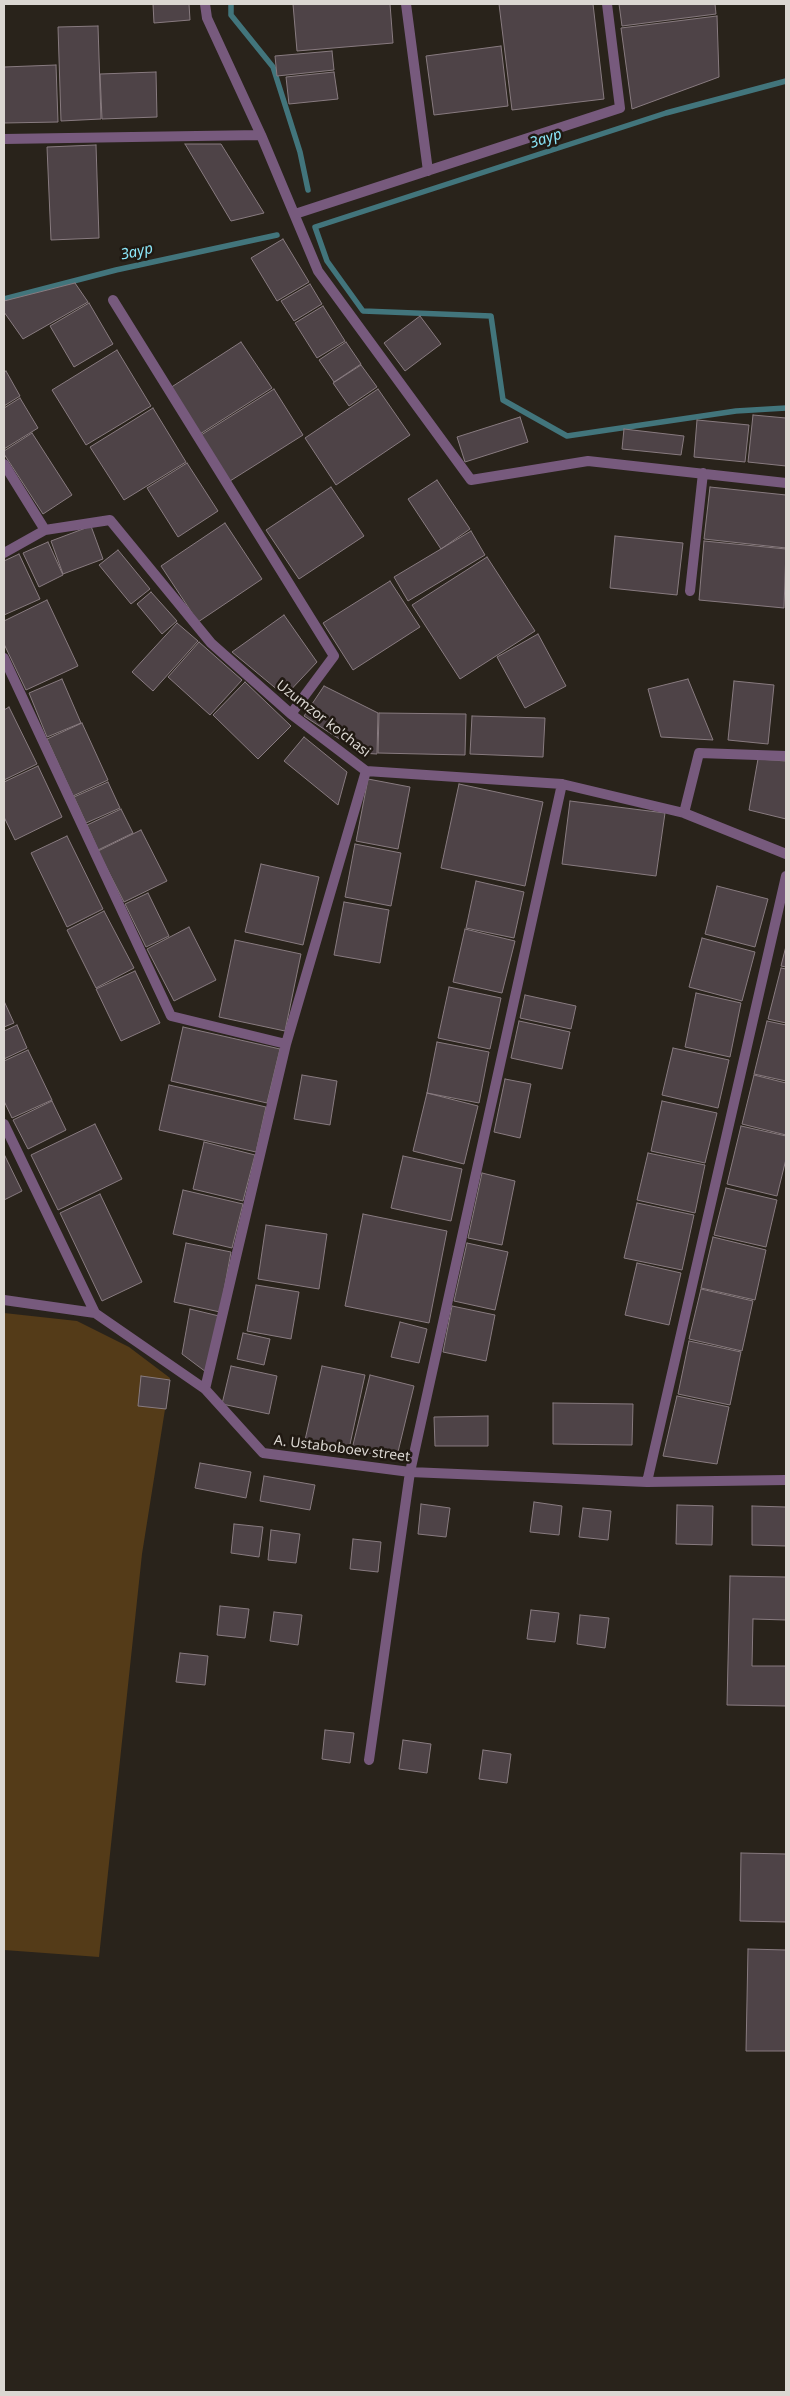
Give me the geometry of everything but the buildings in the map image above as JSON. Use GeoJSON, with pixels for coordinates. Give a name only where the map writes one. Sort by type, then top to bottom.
{"type":"FeatureCollection","features":[{"type":"Feature","properties":{"kind":"street"},"geometry":{"type":"LineString","coordinates":[[205,4],[207,18],[296,214],[318,271],[471,480],[588,461],[786,483]]}},
{"type":"Feature","properties":{"kind":"street"},"geometry":{"type":"LineString","coordinates":[[406,4],[428,171]]}},
{"type":"Feature","properties":{"kind":"street"},"geometry":{"type":"LineString","coordinates":[[296,214],[620,108],[607,4]]}},
{"type":"Feature","properties":{"kind":"street"},"geometry":{"type":"LineString","coordinates":[[4,139],[261,135]]}},
{"type":"Feature","properties":{"kind":"street"},"geometry":{"type":"LineString","coordinates":[[113,300],[334,656],[291,714]]}},
{"type":"Feature","properties":{"kind":"street"},"geometry":{"type":"LineString","coordinates":[[4,464],[45,530]]}},
{"type":"Feature","properties":{"kind":"street"},"geometry":{"type":"LineString","coordinates":[[690,590],[703,473]]}},
{"type":"Feature","properties":{"kind":"street","name":"Uzumzor ko'chasi"},"geometry":{"type":"LineString","coordinates":[[4,553],[45,530],[110,520],[211,643],[291,714],[366,771],[562,784],[684,813],[786,854]]}},
{"type":"Feature","properties":{"kind":"street"},"geometry":{"type":"LineString","coordinates":[[4,658],[171,1016],[286,1044]]}},
{"type":"Feature","properties":{"kind":"street"},"geometry":{"type":"LineString","coordinates":[[684,813],[699,753],[786,756]]}},
{"type":"Feature","properties":{"kind":"street"},"geometry":{"type":"LineString","coordinates":[[205,1389],[286,1044],[366,771]]}},
{"type":"Feature","properties":{"kind":"street"},"geometry":{"type":"LineString","coordinates":[[369,1760],[410,1472],[562,784]]}},
{"type":"Feature","properties":{"kind":"street"},"geometry":{"type":"LineString","coordinates":[[647,1482],[786,876]]}},
{"type":"Feature","properties":{"kind":"street","name":"A. Ustaboboev street"},"geometry":{"type":"LineString","coordinates":[[4,1124],[95,1313],[205,1389],[263,1453],[410,1472],[647,1482],[786,1480]]}},
{"type":"Feature","properties":{"kind":"street"},"geometry":{"type":"LineString","coordinates":[[4,1300],[95,1313]]}},
{"type":"Feature","properties":{"kind":"shaded area"},"geometry":{"type":"Polygon","coordinates":[[[4,1313],[77,1321],[129,1347],[170,1378],[142,1554],[99,1957],[4,1950],[4,1313]]]}},
{"type":"Feature","properties":{"kind":"waterway"},"geometry":{"type":"LineString","coordinates":[[231,4],[231,15],[273,67],[300,152],[308,190]]}},
{"type":"Feature","properties":{"kind":"waterway"},"geometry":{"type":"LineString","coordinates":[[786,81],[666,113],[315,227],[327,261],[363,311],[491,316],[503,400],[567,436],[736,411],[786,408]]}},
{"type":"Feature","properties":{"kind":"waterway","name":"Заур"},"geometry":{"type":"LineString","coordinates":[[4,299],[116,270],[277,235]]}}]}
